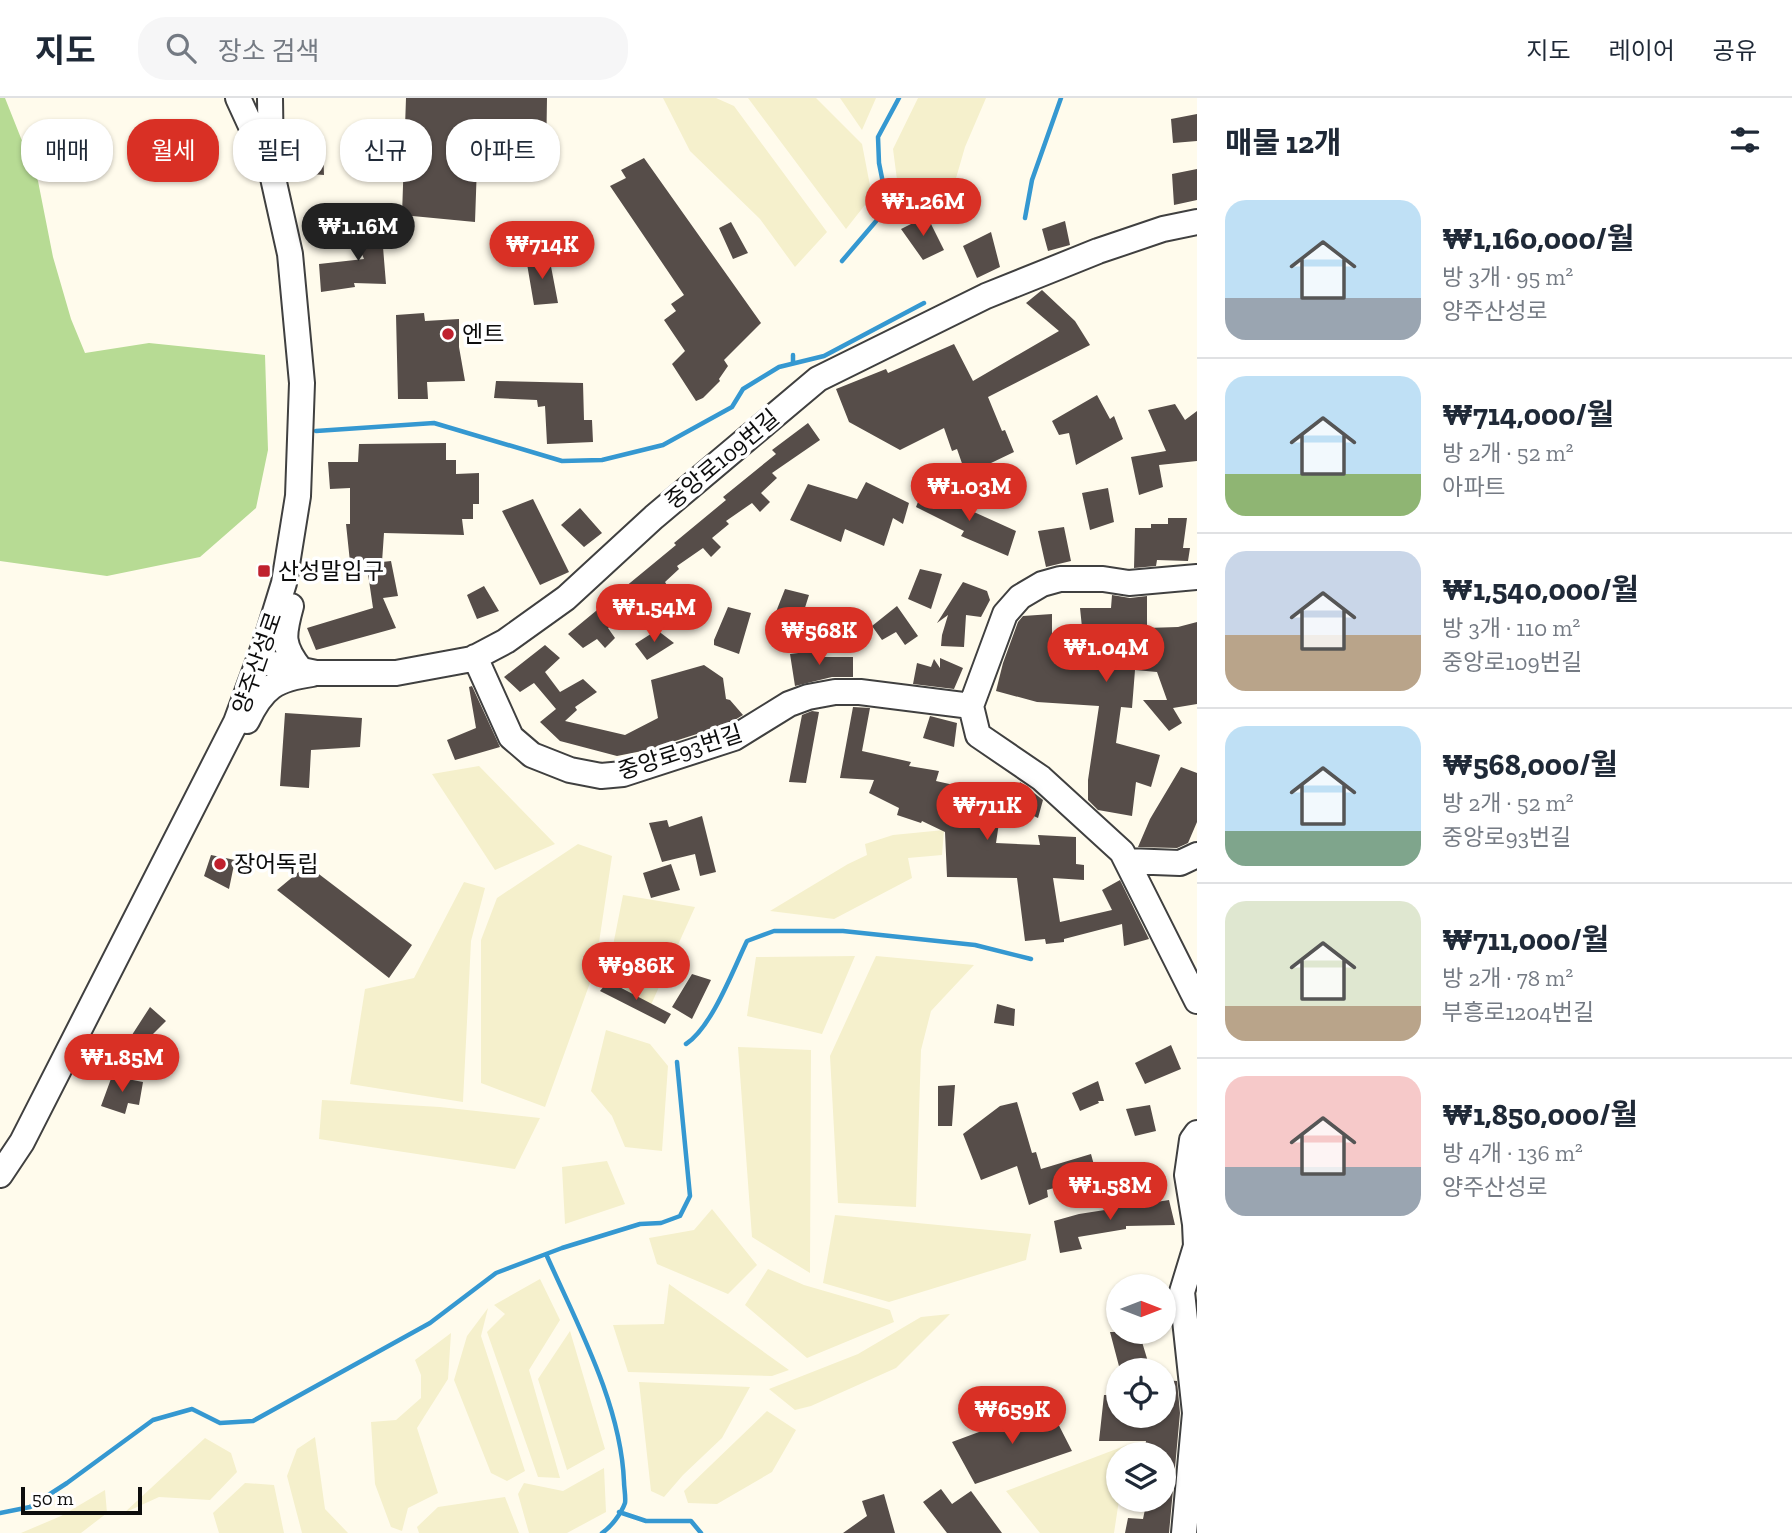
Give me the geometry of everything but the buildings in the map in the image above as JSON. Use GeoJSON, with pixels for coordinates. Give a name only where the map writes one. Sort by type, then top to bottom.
{"type":"FeatureCollection","features":[{"type":"Feature","properties":{"kind":"street"},"geometry":{"type":"LineString","coordinates":[[238,98],[248,119]]}},
{"type":"Feature","properties":{"kind":"street","name":"양주산성로"},"geometry":{"type":"LineString","coordinates":[[270,98],[270,119]]}},
{"type":"Feature","properties":{"kind":"street","name":"양주산성로"},"geometry":{"type":"LineString","coordinates":[[0,1175],[22,1142],[236,722],[259,662],[284,583],[298,496],[302,383],[290,254],[274,182]]}},
{"type":"Feature","properties":{"kind":"street","name":"중앙로109번길"},"geometry":{"type":"LineString","coordinates":[[259,662],[308,671],[396,673],[448,665],[474,657],[506,640],[566,598],[654,517],[818,379],[986,296],[1098,251],[1163,229],[1197,222]]}},
{"type":"Feature","properties":{"kind":"street"},"geometry":{"type":"LineString","coordinates":[[293,526],[298,569],[285,630],[285,649],[308,671]]}},
{"type":"Feature","properties":{"kind":"street"},"geometry":{"type":"LineString","coordinates":[[1197,577],[1129,583],[1084,578],[1060,579],[1042,584],[1020,597],[1005,614],[971,706],[978,735],[1041,778],[1122,852],[1197,1001]]}},
{"type":"Feature","properties":{"kind":"street","name":"중앙로93번길"},"geometry":{"type":"LineString","coordinates":[[474,657],[511,737],[532,755],[570,770],[601,776],[624,774],[734,738],[789,704],[808,697],[835,692],[860,692],[971,706]]}},
{"type":"Feature","properties":{"kind":"street"},"geometry":{"type":"LineString","coordinates":[[211,772],[220,766],[244,729],[257,700],[284,678],[308,671]]}},
{"type":"Feature","properties":{"kind":"street"},"geometry":{"type":"LineString","coordinates":[[1127,861],[1180,863],[1197,855]]}},
{"type":"Feature","properties":{"kind":"street"},"geometry":{"type":"LineString","coordinates":[[1184,1533],[1195,1413],[1182,1292],[1196,1246],[1187,1175],[1192,1140],[1197,1133]]}},
{"type":"Feature","properties":{"kind":"shaded area"},"geometry":{"type":"Polygon","coordinates":[[[663,98],[716,98],[734,106],[827,232],[795,267],[760,219],[690,151],[663,98]]]}},
{"type":"Feature","properties":{"kind":"shaded area"},"geometry":{"type":"Polygon","coordinates":[[[748,98],[816,98],[862,144],[872,196],[846,229],[748,98]]]}},
{"type":"Feature","properties":{"kind":"shaded area"},"geometry":{"type":"Polygon","coordinates":[[[840,98],[876,98],[862,130],[840,98]]]}},
{"type":"Feature","properties":{"kind":"shaded area"},"geometry":{"type":"Polygon","coordinates":[[[918,98],[986,98],[965,147],[950,199],[919,203],[899,195],[893,149],[918,98]]]}},
{"type":"Feature","properties":{"kind":"shaded area"},"geometry":{"type":"Polygon","coordinates":[[[479,766],[555,844],[495,870],[432,774],[479,766]]]}},
{"type":"Feature","properties":{"kind":"shaded area"},"geometry":{"type":"Polygon","coordinates":[[[944,830],[942,855],[908,858],[912,878],[834,919],[770,911],[867,855],[865,844],[893,835],[944,830]]]}},
{"type":"Feature","properties":{"kind":"shaded area"},"geometry":{"type":"Polygon","coordinates":[[[578,844],[612,856],[595,969],[545,1107],[481,1083],[481,940],[497,898],[578,844]]]}},
{"type":"Feature","properties":{"kind":"shaded area"},"geometry":{"type":"Polygon","coordinates":[[[464,882],[485,888],[471,941],[463,1102],[350,1084],[365,989],[414,978],[464,882]]]}},
{"type":"Feature","properties":{"kind":"shaded area"},"geometry":{"type":"Polygon","coordinates":[[[623,895],[695,907],[650,1007],[607,976],[623,895]]]}},
{"type":"Feature","properties":{"kind":"shaded area"},"geometry":{"type":"Polygon","coordinates":[[[855,956],[822,1034],[747,1016],[756,957],[855,956]]]}},
{"type":"Feature","properties":{"kind":"shaded area"},"geometry":{"type":"Polygon","coordinates":[[[876,956],[974,965],[931,1011],[921,1050],[916,1207],[838,1203],[830,1056],[876,956]]]}},
{"type":"Feature","properties":{"kind":"shaded area"},"geometry":{"type":"Polygon","coordinates":[[[606,1030],[650,1044],[668,1066],[662,1151],[625,1147],[612,1116],[591,1091],[606,1030]]]}},
{"type":"Feature","properties":{"kind":"shaded area"},"geometry":{"type":"Polygon","coordinates":[[[738,1047],[811,1050],[810,1273],[752,1237],[738,1047]]]}},
{"type":"Feature","properties":{"kind":"shaded area"},"geometry":{"type":"Polygon","coordinates":[[[322,1100],[440,1107],[540,1118],[515,1169],[319,1139],[322,1100]]]}},
{"type":"Feature","properties":{"kind":"shaded area"},"geometry":{"type":"Polygon","coordinates":[[[607,1161],[625,1204],[565,1224],[562,1167],[607,1161]]]}},
{"type":"Feature","properties":{"kind":"shaded area"},"geometry":{"type":"Polygon","coordinates":[[[712,1209],[757,1265],[728,1294],[657,1264],[649,1238],[694,1230],[712,1209]]]}},
{"type":"Feature","properties":{"kind":"shaded area"},"geometry":{"type":"Polygon","coordinates":[[[835,1215],[1031,1234],[1026,1260],[889,1302],[823,1283],[835,1215]]]}},
{"type":"Feature","properties":{"kind":"shaded area"},"geometry":{"type":"Polygon","coordinates":[[[768,1269],[804,1285],[890,1310],[894,1322],[807,1358],[745,1305],[768,1269]]]}},
{"type":"Feature","properties":{"kind":"shaded area"},"geometry":{"type":"Polygon","coordinates":[[[540,1279],[560,1320],[529,1370],[560,1478],[538,1477],[487,1332],[505,1314],[494,1305],[540,1279]]]}},
{"type":"Feature","properties":{"kind":"shaded area"},"geometry":{"type":"Polygon","coordinates":[[[669,1284],[789,1370],[772,1376],[628,1372],[613,1325],[664,1324],[669,1284]]]}},
{"type":"Feature","properties":{"kind":"shaded area"},"geometry":{"type":"Polygon","coordinates":[[[488,1308],[481,1336],[525,1471],[507,1481],[491,1473],[454,1380],[467,1336],[488,1308]]]}},
{"type":"Feature","properties":{"kind":"shaded area"},"geometry":{"type":"Polygon","coordinates":[[[950,1314],[896,1368],[811,1406],[795,1410],[769,1389],[858,1354],[921,1317],[950,1314]]]}},
{"type":"Feature","properties":{"kind":"shaded area"},"geometry":{"type":"Polygon","coordinates":[[[570,1331],[605,1449],[567,1470],[538,1379],[570,1331]]]}},
{"type":"Feature","properties":{"kind":"shaded area"},"geometry":{"type":"Polygon","coordinates":[[[451,1333],[448,1379],[417,1428],[438,1493],[408,1508],[402,1531],[391,1527],[375,1484],[371,1422],[396,1420],[421,1398],[421,1375],[415,1360],[451,1333]]]}},
{"type":"Feature","properties":{"kind":"shaded area"},"geometry":{"type":"Polygon","coordinates":[[[639,1382],[750,1387],[722,1438],[664,1497],[651,1491],[639,1382]]]}},
{"type":"Feature","properties":{"kind":"shaded area"},"geometry":{"type":"Polygon","coordinates":[[[767,1411],[796,1430],[772,1472],[717,1504],[688,1503],[684,1491],[767,1411]]]}},
{"type":"Feature","properties":{"kind":"shaded area"},"geometry":{"type":"Polygon","coordinates":[[[315,1437],[325,1509],[348,1533],[302,1533],[287,1476],[297,1449],[315,1437]]]}},
{"type":"Feature","properties":{"kind":"shaded area"},"geometry":{"type":"Polygon","coordinates":[[[205,1438],[231,1453],[237,1472],[210,1500],[159,1497],[124,1513],[205,1438]]]}},
{"type":"Feature","properties":{"kind":"shaded area"},"geometry":{"type":"Polygon","coordinates":[[[1106,1453],[1106,1512],[1117,1512],[1114,1533],[1040,1533],[1006,1491],[1106,1453]]]}},
{"type":"Feature","properties":{"kind":"shaded area"},"geometry":{"type":"Polygon","coordinates":[[[604,1468],[606,1512],[567,1533],[529,1533],[518,1494],[524,1483],[563,1491],[604,1468]]]}},
{"type":"Feature","properties":{"kind":"shaded area"},"geometry":{"type":"Polygon","coordinates":[[[245,1483],[274,1485],[284,1533],[219,1533],[213,1513],[245,1483]]]}},
{"type":"Feature","properties":{"kind":"shaded area"},"geometry":{"type":"Polygon","coordinates":[[[105,1490],[107,1513],[81,1533],[21,1533],[61,1516],[105,1490]]]}},
{"type":"Feature","properties":{"kind":"shaded area"},"geometry":{"type":"Polygon","coordinates":[[[505,1497],[519,1533],[419,1533],[417,1527],[438,1507],[505,1497]]]}},
{"type":"Feature","properties":{"kind":"green space"},"geometry":{"type":"Polygon","coordinates":[[[0,98],[5,98],[21,138],[21,182],[38,182],[53,257],[71,319],[85,353],[149,343],[265,355],[268,450],[256,508],[200,557],[107,576],[0,561],[0,98]]]}},
{"type":"Feature","properties":{"kind":"waterway"},"geometry":{"type":"LineString","coordinates":[[842,261],[883,213],[886,198],[879,163],[878,137],[899,98]]}},
{"type":"Feature","properties":{"kind":"waterway"},"geometry":{"type":"LineString","coordinates":[[1025,218],[1032,180],[1061,98]]}},
{"type":"Feature","properties":{"kind":"waterway"},"geometry":{"type":"LineString","coordinates":[[316,431],[434,423],[562,461],[602,460],[663,445],[732,407],[743,389],[779,367],[824,356],[924,303]]}},
{"type":"Feature","properties":{"kind":"waterway"},"geometry":{"type":"LineString","coordinates":[[793,355],[793,363]]}},
{"type":"Feature","properties":{"kind":"waterway"},"geometry":{"type":"LineString","coordinates":[[686,1044],[696,1036],[713,1012],[747,941],[774,931],[843,931],[975,945],[1031,959]]}},
{"type":"Feature","properties":{"kind":"waterway"},"geometry":{"type":"LineString","coordinates":[[0,1513],[30,1507],[153,1420],[192,1409],[220,1423],[253,1421],[430,1323],[496,1273],[562,1248],[640,1224],[661,1223],[680,1216],[690,1196],[677,1062]]}},
{"type":"Feature","properties":{"kind":"waterway"},"geometry":{"type":"LineString","coordinates":[[546,1254],[584,1336],[615,1423],[621,1453],[625,1503],[615,1520],[602,1533]]}},
{"type":"Feature","properties":{"kind":"waterway"},"geometry":{"type":"LineString","coordinates":[[619,1512],[646,1521],[691,1521],[701,1533]]}},
{"type":"Feature","properties":{"kind":"place","name":"엔트"},"geometry":{"type":"Point","coordinates":[448,334]}},
{"type":"Feature","properties":{"kind":"place","name":"산성말입구"},"geometry":{"type":"Point","coordinates":[264,571]}},
{"type":"Feature","properties":{"kind":"place","name":"장어독립"},"geometry":{"type":"Point","coordinates":[220,864]}}]}
